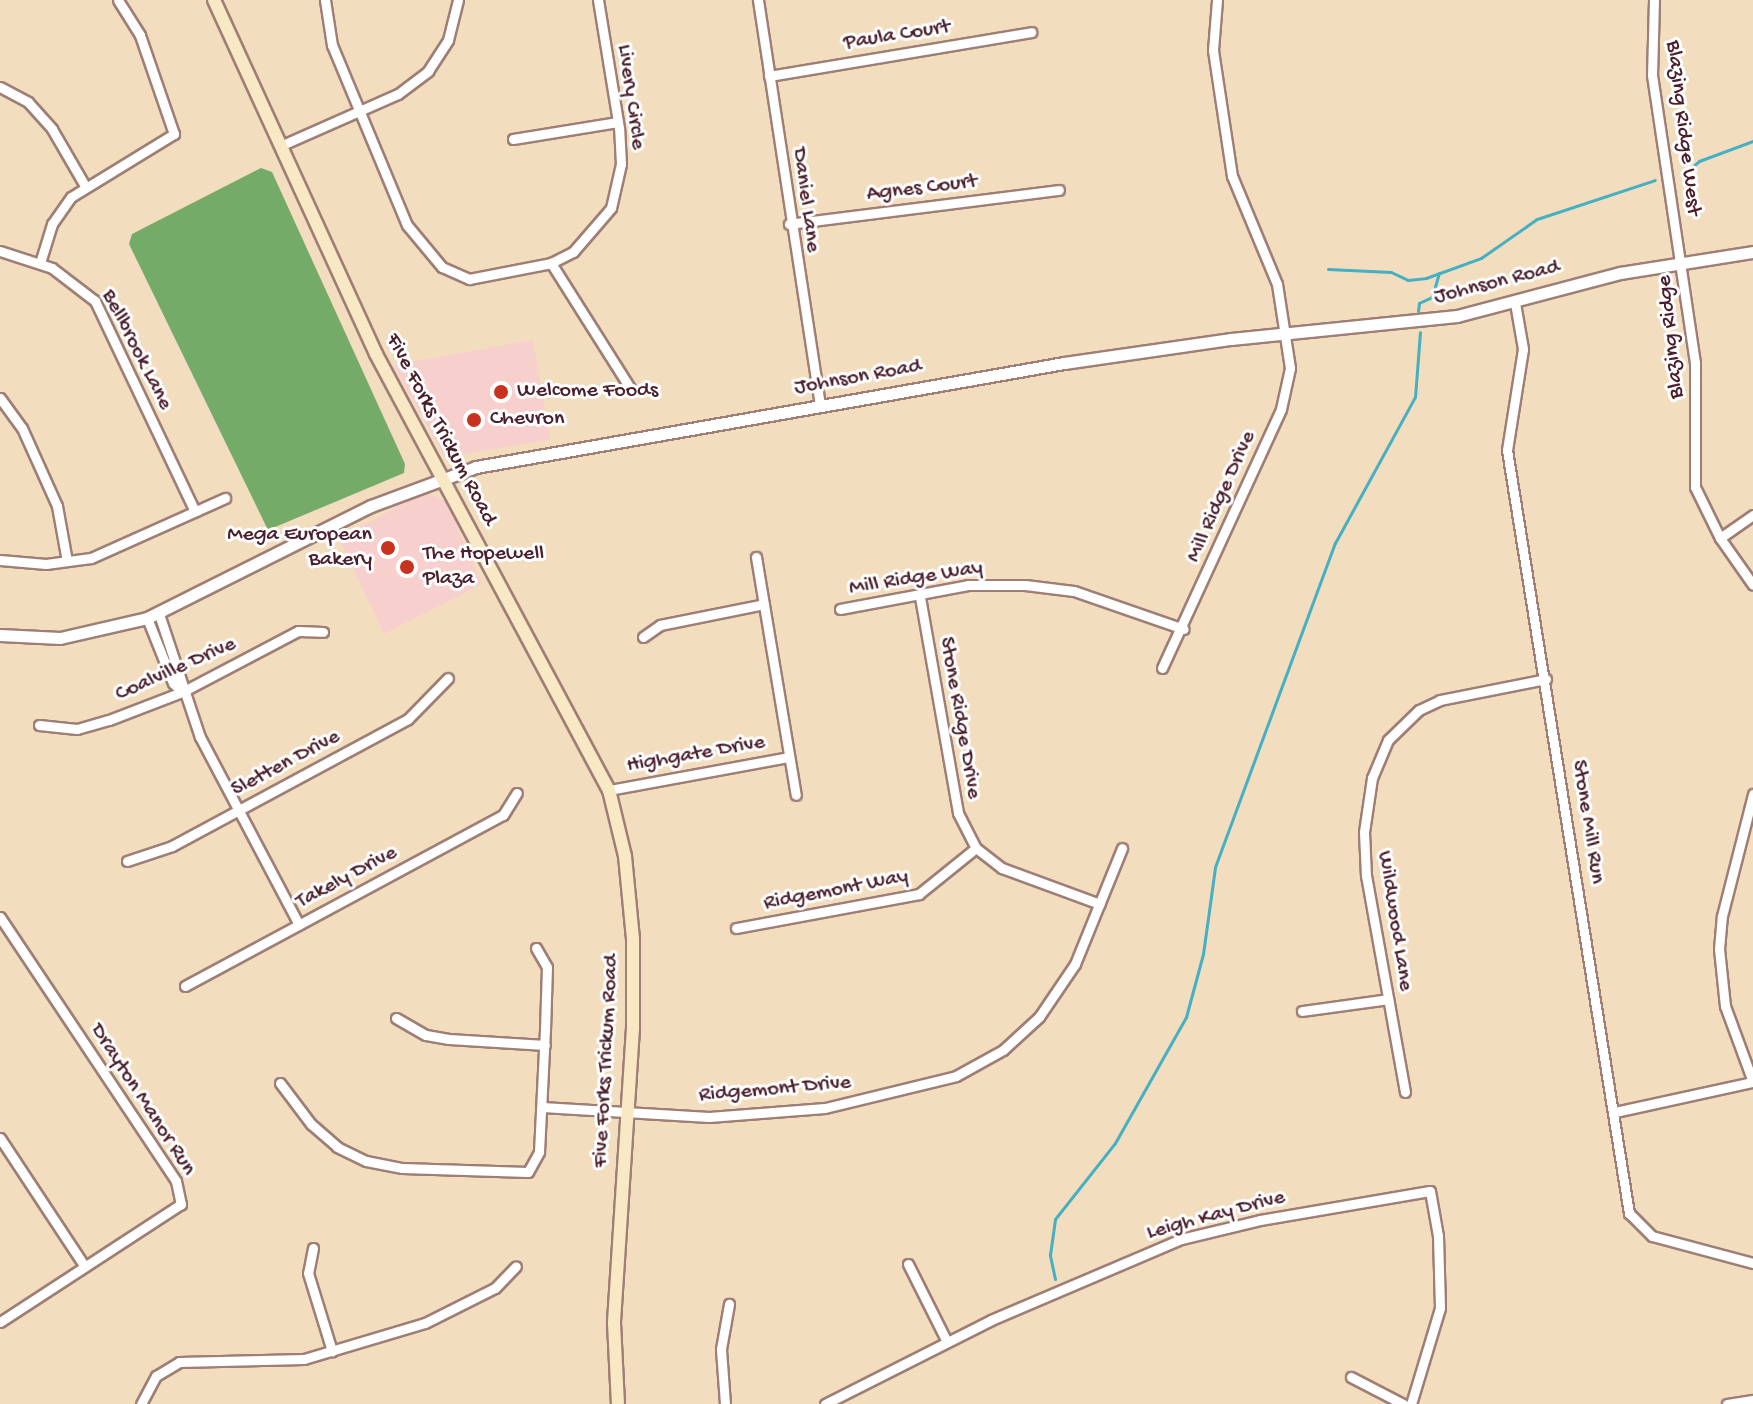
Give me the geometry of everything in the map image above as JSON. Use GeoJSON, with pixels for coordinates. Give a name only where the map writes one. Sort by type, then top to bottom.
{"type":"FeatureCollection","features":[{"type":"Feature","properties":{"kind":"main road","name":"Five Forks Trickum Road"},"geometry":{"type":"LineString","coordinates":[[214,0],[376,354],[609,790],[631,896],[633,1028],[614,1323],[618,1404]]}},
{"type":"Feature","properties":{"kind":"street"},"geometry":{"type":"LineString","coordinates":[[40,263],[52,224],[85,186],[174,134],[140,35],[118,0]]}},
{"type":"Feature","properties":{"kind":"street","name":"Livery Circle"},"geometry":{"type":"LineString","coordinates":[[325,0],[332,45],[407,225],[442,267],[469,279],[551,263],[573,252],[611,208],[621,164],[618,122],[598,0]]}},
{"type":"Feature","properties":{"kind":"street"},"geometry":{"type":"LineString","coordinates":[[280,146],[398,94],[428,71],[448,40],[458,0]]}},
{"type":"Feature","properties":{"kind":"street","name":"Daniel Lane"},"geometry":{"type":"LineString","coordinates":[[758,0],[789,224],[820,405]]}},
{"type":"Feature","properties":{"kind":"street"},"geometry":{"type":"LineString","coordinates":[[1217,0],[1213,50],[1232,176],[1277,284],[1286,334]]}},
{"type":"Feature","properties":{"kind":"street","name":"Blazing Ridge West"},"geometry":{"type":"LineString","coordinates":[[1654,0],[1652,75],[1682,261]]}},
{"type":"Feature","properties":{"kind":"street","name":"Paula Court"},"geometry":{"type":"LineString","coordinates":[[769,76],[1031,32]]}},
{"type":"Feature","properties":{"kind":"street"},"geometry":{"type":"LineString","coordinates":[[0,87],[28,102],[52,129],[85,186]]}},
{"type":"Feature","properties":{"kind":"street"},"geometry":{"type":"LineString","coordinates":[[513,139],[618,122]]}},
{"type":"Feature","properties":{"kind":"street","name":"Agnes Court"},"geometry":{"type":"LineString","coordinates":[[789,224],[1059,190]]}},
{"type":"Feature","properties":{"kind":"street","name":"Bellbrook Lane"},"geometry":{"type":"LineString","coordinates":[[0,251],[40,263],[85,289],[105,318],[195,512]]}},
{"type":"Feature","properties":{"kind":"street","name":"Johnson Road"},"geometry":{"type":"LineString","coordinates":[[0,635],[68,637],[153,616],[322,529],[442,476],[1064,363],[1286,334],[1440,319],[1682,261],[1753,252]]}},
{"type":"Feature","properties":{"kind":"street","name":"Blazing Ridge"},"geometry":{"type":"LineString","coordinates":[[1682,261],[1698,396],[1695,487],[1720,538],[1753,585]]}},
{"type":"Feature","properties":{"kind":"street"},"geometry":{"type":"LineString","coordinates":[[551,263],[630,388]]}},
{"type":"Feature","properties":{"kind":"street","name":"Stone Mill Run"},"geometry":{"type":"LineString","coordinates":[[1515,303],[1523,358],[1507,450],[1629,1213],[1652,1236],[1753,1263]]}},
{"type":"Feature","properties":{"kind":"street","name":"Mill Ridge Drive"},"geometry":{"type":"LineString","coordinates":[[1162,668],[1184,629],[1288,390],[1286,334]]}},
{"type":"Feature","properties":{"kind":"street"},"geometry":{"type":"LineString","coordinates":[[0,398],[22,428],[57,506],[67,561]]}},
{"type":"Feature","properties":{"kind":"street"},"geometry":{"type":"LineString","coordinates":[[0,560],[67,561],[91,558],[225,498]]}},
{"type":"Feature","properties":{"kind":"street"},"geometry":{"type":"LineString","coordinates":[[1720,538],[1753,515]]}},
{"type":"Feature","properties":{"kind":"street"},"geometry":{"type":"LineString","coordinates":[[756,557],[796,795]]}},
{"type":"Feature","properties":{"kind":"street","name":"Mill Ridge Way"},"geometry":{"type":"LineString","coordinates":[[840,609],[920,597],[968,585],[1025,585],[1074,591],[1184,629]]}},
{"type":"Feature","properties":{"kind":"street","name":"Stone Ridge Drive"},"geometry":{"type":"LineString","coordinates":[[920,597],[958,813],[976,848],[1002,868],[1100,904]]}},
{"type":"Feature","properties":{"kind":"street"},"geometry":{"type":"LineString","coordinates":[[643,637],[660,625],[764,604]]}},
{"type":"Feature","properties":{"kind":"street"},"geometry":{"type":"LineString","coordinates":[[153,616],[173,683],[182,692],[237,811],[299,925]]}},
{"type":"Feature","properties":{"kind":"street","name":"Coalville Drive"},"geometry":{"type":"LineString","coordinates":[[39,725],[77,729],[182,692],[298,631],[323,632]]}},
{"type":"Feature","properties":{"kind":"street","name":"Sletten Drive"},"geometry":{"type":"LineString","coordinates":[[127,861],[172,846],[414,715],[448,678]]}},
{"type":"Feature","properties":{"kind":"street","name":"Wildwood Lane"},"geometry":{"type":"LineString","coordinates":[[1405,1092],[1366,876],[1364,832],[1379,758],[1400,725],[1440,700],[1546,679]]}},
{"type":"Feature","properties":{"kind":"street","name":"Highgate Drive"},"geometry":{"type":"LineString","coordinates":[[609,790],[789,757]]}},
{"type":"Feature","properties":{"kind":"street","name":"Takely Drive"},"geometry":{"type":"LineString","coordinates":[[185,986],[503,815],[517,793]]}},
{"type":"Feature","properties":{"kind":"street"},"geometry":{"type":"LineString","coordinates":[[1615,1112],[1753,1082],[1725,1006],[1719,949],[1727,892],[1753,794]]}},
{"type":"Feature","properties":{"kind":"street","name":"Ridgemont Way"},"geometry":{"type":"LineString","coordinates":[[736,928],[919,894],[976,848]]}},
{"type":"Feature","properties":{"kind":"street","name":"Ridgemont Drive"},"geometry":{"type":"LineString","coordinates":[[542,1107],[709,1117],[825,1108],[956,1076],[1003,1050],[1039,1017],[1075,964],[1122,848]]}},
{"type":"Feature","properties":{"kind":"street","name":"Drayton Manor Run"},"geometry":{"type":"LineString","coordinates":[[0,917],[181,1195],[181,1204],[172,1211],[0,1322]]}},
{"type":"Feature","properties":{"kind":"street"},"geometry":{"type":"LineString","coordinates":[[280,1083],[337,1147],[366,1161],[402,1168],[528,1172],[539,1152],[545,1045],[547,967],[536,948]]}},
{"type":"Feature","properties":{"kind":"street"},"geometry":{"type":"LineString","coordinates":[[1302,1011],[1388,999]]}},
{"type":"Feature","properties":{"kind":"street"},"geometry":{"type":"LineString","coordinates":[[396,1018],[426,1035],[545,1045]]}},
{"type":"Feature","properties":{"kind":"street"},"geometry":{"type":"LineString","coordinates":[[0,1138],[85,1267]]}},
{"type":"Feature","properties":{"kind":"street","name":"Leigh Kay Drive"},"geometry":{"type":"LineString","coordinates":[[825,1404],[947,1342],[1181,1239],[1260,1220],[1430,1191],[1439,1247],[1440,1308],[1411,1404]]}},
{"type":"Feature","properties":{"kind":"street"},"geometry":{"type":"LineString","coordinates":[[313,1248],[308,1273],[332,1351]]}},
{"type":"Feature","properties":{"kind":"street"},"geometry":{"type":"LineString","coordinates":[[908,1264],[947,1342]]}},
{"type":"Feature","properties":{"kind":"street"},"geometry":{"type":"LineString","coordinates":[[141,1404],[156,1376],[179,1362],[304,1359],[425,1323],[495,1288],[516,1266]]}},
{"type":"Feature","properties":{"kind":"street"},"geometry":{"type":"LineString","coordinates":[[725,1404],[721,1349],[729,1304]]}},
{"type":"Feature","properties":{"kind":"street"},"geometry":{"type":"LineString","coordinates":[[1351,1377],[1403,1404]]}},
{"type":"Feature","properties":{"kind":"street"},"geometry":{"type":"LineString","coordinates":[[1727,1404],[1753,1400]]}},
{"type":"Feature","properties":{"kind":"shaded area"},"geometry":{"type":"Polygon","coordinates":[[[533,340],[550,440],[445,457],[393,365],[533,340]]]}},
{"type":"Feature","properties":{"kind":"shaded area"},"geometry":{"type":"Polygon","coordinates":[[[425,492],[446,501],[482,584],[384,634],[339,538],[425,492]]]}},
{"type":"Feature","properties":{"kind":"green space"},"geometry":{"type":"Polygon","coordinates":[[[261,168],[272,172],[405,464],[404,473],[268,530],[129,244],[132,234],[261,168]]]}},
{"type":"Feature","properties":{"kind":"waterway"},"geometry":{"type":"LineString","coordinates":[[1682,175],[1699,161],[1753,141]]}},
{"type":"Feature","properties":{"kind":"waterway"},"geometry":{"type":"LineString","coordinates":[[1328,269],[1391,272],[1408,280],[1426,278],[1481,258],[1537,219],[1655,180]]}},
{"type":"Feature","properties":{"kind":"waterway"},"geometry":{"type":"LineString","coordinates":[[1418,311],[1419,303],[1432,297],[1439,273]]}},
{"type":"Feature","properties":{"kind":"waterway"},"geometry":{"type":"LineString","coordinates":[[1055,1279],[1050,1255],[1055,1219],[1115,1143],[1186,1017],[1203,954],[1215,867],[1335,543],[1415,397],[1420,332]]}},
{"type":"Feature","properties":{"kind":"place","name":"Welcome Foods"},"geometry":{"type":"Point","coordinates":[501,392]}},
{"type":"Feature","properties":{"kind":"place","name":"Chevron"},"geometry":{"type":"Point","coordinates":[474,420]}},
{"type":"Feature","properties":{"kind":"place","name":"Mega European Bakery"},"geometry":{"type":"Point","coordinates":[388,548]}},
{"type":"Feature","properties":{"kind":"place","name":"The Hopewell Plaza"},"geometry":{"type":"Point","coordinates":[407,567]}}]}
